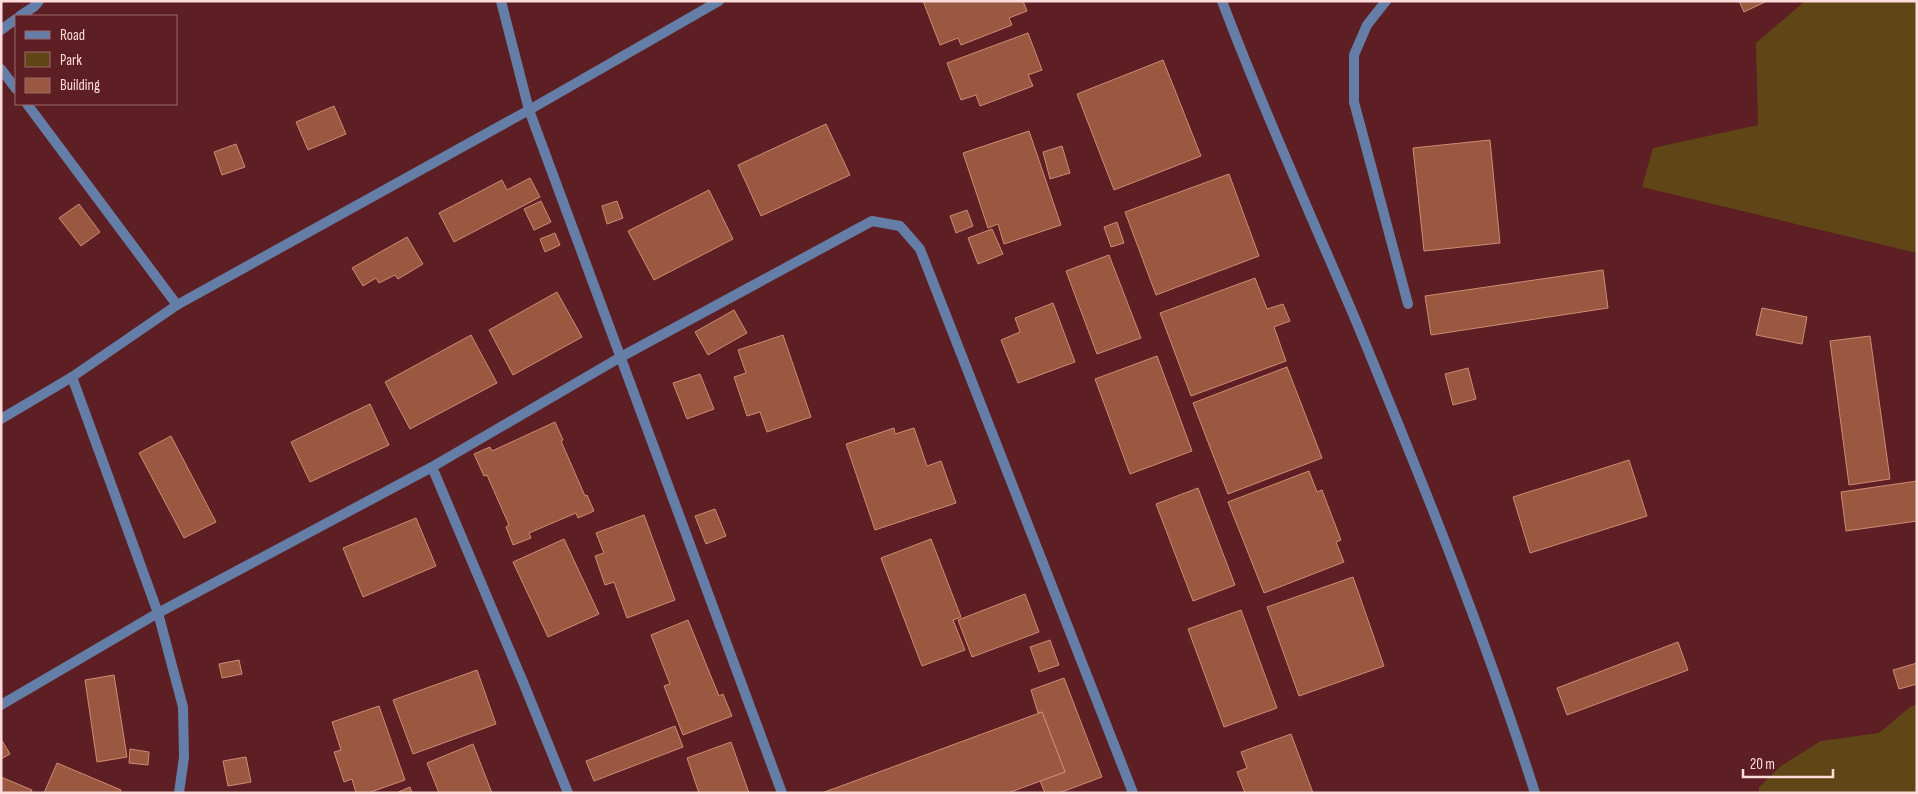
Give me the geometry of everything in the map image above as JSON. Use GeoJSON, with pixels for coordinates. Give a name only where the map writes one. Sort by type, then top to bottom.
{"type":"FeatureCollection","features":[{"type":"Feature","properties":{"kind":"street"},"geometry":{"type":"LineString","coordinates":[[22,15],[39,1]]}},
{"type":"Feature","properties":{"kind":"street"},"geometry":{"type":"LineString","coordinates":[[501,1],[529,110],[619,358],[782,793]]}},
{"type":"Feature","properties":{"kind":"street"},"geometry":{"type":"LineString","coordinates":[[1,418],[72,376],[178,305],[529,110],[719,1]]}},
{"type":"Feature","properties":{"kind":"street"},"geometry":{"type":"LineString","coordinates":[[1222,1],[1247,67],[1408,448],[1506,704],[1535,793]]}},
{"type":"Feature","properties":{"kind":"street"},"geometry":{"type":"LineString","coordinates":[[1386,1],[1368,25],[1354,55],[1354,102],[1408,304]]}},
{"type":"Feature","properties":{"kind":"street"},"geometry":{"type":"LineString","coordinates":[[1,30],[15,20]]}},
{"type":"Feature","properties":{"kind":"street"},"geometry":{"type":"LineString","coordinates":[[1,69],[15,88]]}},
{"type":"Feature","properties":{"kind":"street"},"geometry":{"type":"LineString","coordinates":[[28,105],[178,305]]}},
{"type":"Feature","properties":{"kind":"street"},"geometry":{"type":"LineString","coordinates":[[1,705],[158,613],[432,467],[619,358],[872,221],[900,226],[920,249],[1133,793]]}},
{"type":"Feature","properties":{"kind":"street"},"geometry":{"type":"LineString","coordinates":[[72,376],[158,613],[183,707],[184,757],[178,793]]}},
{"type":"Feature","properties":{"kind":"street"},"geometry":{"type":"LineString","coordinates":[[432,467],[520,673],[568,793]]}},
{"type":"Feature","properties":{"kind":"green space"},"geometry":{"type":"Polygon","coordinates":[[[1805,1],[1917,1],[1917,253],[1642,187],[1653,148],[1758,125],[1756,43],[1805,1]]]}},
{"type":"Feature","properties":{"kind":"green space"},"geometry":{"type":"Polygon","coordinates":[[[1917,704],[1917,793],[1759,793],[1759,787],[1781,766],[1821,741],[1879,733],[1910,707],[1917,704]]]}},
{"type":"Feature","properties":{"kind":"building"},"geometry":{"type":"Polygon","coordinates":[[[923,1],[1023,1],[1027,11],[1009,18],[1012,25],[961,45],[958,38],[940,45],[923,1]]]}},
{"type":"Feature","properties":{"kind":"building"},"geometry":{"type":"Polygon","coordinates":[[[1739,1],[1767,1],[1744,12],[1739,1]]]}},
{"type":"Feature","properties":{"kind":"building"},"geometry":{"type":"Polygon","coordinates":[[[1028,33],[1042,70],[1028,75],[1033,86],[980,106],[976,95],[961,100],[947,63],[1028,33]]]}},
{"type":"Feature","properties":{"kind":"building"},"geometry":{"type":"Polygon","coordinates":[[[1163,60],[1201,156],[1114,190],[1077,94],[1163,60]]]}},
{"type":"Feature","properties":{"kind":"building"},"geometry":{"type":"Polygon","coordinates":[[[334,106],[346,134],[308,150],[296,122],[334,106]]]}},
{"type":"Feature","properties":{"kind":"building"},"geometry":{"type":"Polygon","coordinates":[[[826,124],[850,175],[761,216],[738,165],[826,124]]]}},
{"type":"Feature","properties":{"kind":"building"},"geometry":{"type":"Polygon","coordinates":[[[1029,131],[1061,225],[1004,244],[998,224],[988,228],[963,153],[1029,131]]]}},
{"type":"Feature","properties":{"kind":"building"},"geometry":{"type":"Polygon","coordinates":[[[1490,140],[1500,243],[1424,251],[1413,148],[1490,140]]]}},
{"type":"Feature","properties":{"kind":"building"},"geometry":{"type":"Polygon","coordinates":[[[236,144],[245,167],[222,175],[214,152],[236,144]]]}},
{"type":"Feature","properties":{"kind":"building"},"geometry":{"type":"Polygon","coordinates":[[[1062,146],[1070,173],[1050,179],[1043,152],[1062,146]]]}},
{"type":"Feature","properties":{"kind":"building"},"geometry":{"type":"Polygon","coordinates":[[[1229,174],[1259,256],[1156,295],[1125,212],[1229,174]]]}},
{"type":"Feature","properties":{"kind":"building"},"geometry":{"type":"Polygon","coordinates":[[[530,178],[540,197],[454,242],[439,213],[502,180],[507,190],[530,178]]]}},
{"type":"Feature","properties":{"kind":"building"},"geometry":{"type":"Polygon","coordinates":[[[709,190],[733,239],[654,280],[628,231],[709,190]]]}},
{"type":"Feature","properties":{"kind":"building"},"geometry":{"type":"Polygon","coordinates":[[[541,201],[551,222],[534,230],[524,209],[541,201]]]}},
{"type":"Feature","properties":{"kind":"building"},"geometry":{"type":"Polygon","coordinates":[[[617,201],[623,218],[607,224],[602,206],[617,201]]]}},
{"type":"Feature","properties":{"kind":"building"},"geometry":{"type":"Polygon","coordinates":[[[79,204],[100,232],[81,246],[59,218],[79,204]]]}},
{"type":"Feature","properties":{"kind":"building"},"geometry":{"type":"Polygon","coordinates":[[[967,210],[973,226],[956,233],[950,216],[967,210]]]}},
{"type":"Feature","properties":{"kind":"building"},"geometry":{"type":"Polygon","coordinates":[[[1117,222],[1124,243],[1111,247],[1104,227],[1117,222]]]}},
{"type":"Feature","properties":{"kind":"building"},"geometry":{"type":"Polygon","coordinates":[[[992,229],[1003,254],[978,264],[968,238],[992,229]]]}},
{"type":"Feature","properties":{"kind":"building"},"geometry":{"type":"Polygon","coordinates":[[[555,233],[560,245],[545,252],[540,239],[555,233]]]}},
{"type":"Feature","properties":{"kind":"building"},"geometry":{"type":"Polygon","coordinates":[[[407,237],[423,264],[398,279],[395,275],[379,283],[376,278],[363,286],[352,268],[407,237]]]}},
{"type":"Feature","properties":{"kind":"building"},"geometry":{"type":"Polygon","coordinates":[[[1109,255],[1141,338],[1097,354],[1066,271],[1109,255]]]}},
{"type":"Feature","properties":{"kind":"building"},"geometry":{"type":"Polygon","coordinates":[[[1603,270],[1608,308],[1431,335],[1425,296],[1603,270]]]}},
{"type":"Feature","properties":{"kind":"building"},"geometry":{"type":"Polygon","coordinates":[[[1255,278],[1267,309],[1283,304],[1290,321],[1274,327],[1286,361],[1191,396],[1160,313],[1255,278]]]}},
{"type":"Feature","properties":{"kind":"building"},"geometry":{"type":"Polygon","coordinates":[[[557,292],[582,337],[513,375],[489,330],[557,292]]]}},
{"type":"Feature","properties":{"kind":"building"},"geometry":{"type":"Polygon","coordinates":[[[1053,303],[1075,362],[1018,383],[1001,340],[1020,332],[1015,318],[1053,303]]]}},
{"type":"Feature","properties":{"kind":"building"},"geometry":{"type":"Polygon","coordinates":[[[1762,308],[1807,317],[1802,344],[1756,335],[1762,308]]]}},
{"type":"Feature","properties":{"kind":"building"},"geometry":{"type":"Polygon","coordinates":[[[734,310],[747,333],[708,355],[695,332],[734,310]]]}},
{"type":"Feature","properties":{"kind":"building"},"geometry":{"type":"Polygon","coordinates":[[[471,335],[497,383],[410,429],[385,382],[471,335]]]}},
{"type":"Feature","properties":{"kind":"building"},"geometry":{"type":"Polygon","coordinates":[[[783,335],[811,417],[767,432],[760,412],[747,416],[734,377],[746,373],[738,350],[783,335]]]}},
{"type":"Feature","properties":{"kind":"building"},"geometry":{"type":"Polygon","coordinates":[[[1870,336],[1890,479],[1849,485],[1830,341],[1870,336]]]}},
{"type":"Feature","properties":{"kind":"building"},"geometry":{"type":"Polygon","coordinates":[[[1157,356],[1192,451],[1130,474],[1095,379],[1157,356]]]}},
{"type":"Feature","properties":{"kind":"building"},"geometry":{"type":"Polygon","coordinates":[[[1287,367],[1322,458],[1228,494],[1193,403],[1287,367]]]}},
{"type":"Feature","properties":{"kind":"building"},"geometry":{"type":"Polygon","coordinates":[[[1468,368],[1476,399],[1453,405],[1445,374],[1468,368]]]}},
{"type":"Feature","properties":{"kind":"building"},"geometry":{"type":"Polygon","coordinates":[[[700,374],[714,409],[687,419],[673,383],[700,374]]]}},
{"type":"Feature","properties":{"kind":"building"},"geometry":{"type":"Polygon","coordinates":[[[370,404],[389,445],[310,482],[291,442],[370,404]]]}},
{"type":"Feature","properties":{"kind":"building"},"geometry":{"type":"Polygon","coordinates":[[[555,422],[563,440],[561,441],[585,496],[587,495],[594,511],[578,518],[576,513],[529,533],[531,538],[513,545],[506,527],[509,525],[487,475],[484,476],[474,454],[490,447],[492,451],[555,422]]]}},
{"type":"Feature","properties":{"kind":"building"},"geometry":{"type":"Polygon","coordinates":[[[894,428],[895,434],[914,428],[927,466],[941,461],[956,503],[875,530],[846,444],[894,428]]]}},
{"type":"Feature","properties":{"kind":"building"},"geometry":{"type":"Polygon","coordinates":[[[171,436],[216,522],[184,538],[139,453],[171,436]]]}},
{"type":"Feature","properties":{"kind":"building"},"geometry":{"type":"Polygon","coordinates":[[[1629,460],[1647,516],[1530,553],[1513,497],[1629,460]]]}},
{"type":"Feature","properties":{"kind":"building"},"geometry":{"type":"Polygon","coordinates":[[[1309,471],[1317,492],[1322,490],[1341,540],[1336,542],[1344,562],[1264,593],[1228,502],[1309,471]]]}},
{"type":"Feature","properties":{"kind":"building"},"geometry":{"type":"Polygon","coordinates":[[[1917,481],[1917,521],[1846,531],[1841,492],[1917,481]]]}},
{"type":"Feature","properties":{"kind":"building"},"geometry":{"type":"Polygon","coordinates":[[[1198,488],[1235,585],[1193,601],[1156,504],[1198,488]]]}},
{"type":"Feature","properties":{"kind":"building"},"geometry":{"type":"Polygon","coordinates":[[[715,509],[726,536],[706,544],[695,516],[715,509]]]}},
{"type":"Feature","properties":{"kind":"building"},"geometry":{"type":"Polygon","coordinates":[[[644,515],[675,600],[627,618],[614,582],[605,585],[595,556],[604,553],[596,533],[644,515]]]}},
{"type":"Feature","properties":{"kind":"building"},"geometry":{"type":"Polygon","coordinates":[[[416,518],[436,566],[363,597],[343,548],[416,518]]]}},
{"type":"Feature","properties":{"kind":"building"},"geometry":{"type":"Polygon","coordinates":[[[564,539],[599,614],[548,637],[513,562],[564,539]]]}},
{"type":"Feature","properties":{"kind":"building"},"geometry":{"type":"Polygon","coordinates":[[[931,539],[961,617],[953,620],[965,650],[922,666],[881,558],[931,539]]]}},
{"type":"Feature","properties":{"kind":"building"},"geometry":{"type":"Polygon","coordinates":[[[1353,577],[1384,666],[1299,696],[1267,607],[1353,577]]]}},
{"type":"Feature","properties":{"kind":"building"},"geometry":{"type":"Polygon","coordinates":[[[1025,594],[1039,632],[972,657],[958,620],[1025,594]]]}},
{"type":"Feature","properties":{"kind":"building"},"geometry":{"type":"Polygon","coordinates":[[[1241,610],[1277,708],[1224,727],[1188,629],[1241,610]]]}},
{"type":"Feature","properties":{"kind":"building"},"geometry":{"type":"Polygon","coordinates":[[[688,620],[719,696],[723,694],[732,716],[683,735],[664,686],[670,684],[651,635],[688,620]]]}},
{"type":"Feature","properties":{"kind":"building"},"geometry":{"type":"Polygon","coordinates":[[[1050,640],[1059,665],[1039,672],[1030,647],[1050,640]]]}},
{"type":"Feature","properties":{"kind":"building"},"geometry":{"type":"Polygon","coordinates":[[[1678,642],[1688,670],[1567,715],[1557,688],[1678,642]]]}},
{"type":"Feature","properties":{"kind":"building"},"geometry":{"type":"Polygon","coordinates":[[[239,660],[242,674],[222,678],[219,664],[239,660]]]}},
{"type":"Feature","properties":{"kind":"building"},"geometry":{"type":"Polygon","coordinates":[[[1917,663],[1917,684],[1899,689],[1893,670],[1917,663]]]}},
{"type":"Feature","properties":{"kind":"building"},"geometry":{"type":"Polygon","coordinates":[[[477,670],[496,724],[413,754],[393,700],[477,670]]]}},
{"type":"Feature","properties":{"kind":"building"},"geometry":{"type":"Polygon","coordinates":[[[114,675],[127,757],[97,762],[85,680],[114,675]]]}},
{"type":"Feature","properties":{"kind":"building"},"geometry":{"type":"Polygon","coordinates":[[[1064,678],[1102,777],[1059,793],[1045,793],[1040,781],[1065,772],[1042,712],[1038,713],[1031,690],[1064,678]]]}},
{"type":"Feature","properties":{"kind":"building"},"geometry":{"type":"Polygon","coordinates":[[[379,706],[405,780],[368,793],[356,793],[352,779],[344,782],[334,752],[341,750],[332,722],[379,706]]]}},
{"type":"Feature","properties":{"kind":"building"},"geometry":{"type":"Polygon","coordinates":[[[1042,712],[1065,772],[1008,793],[822,793],[1042,712]]]}},
{"type":"Feature","properties":{"kind":"building"},"geometry":{"type":"Polygon","coordinates":[[[675,726],[683,747],[594,781],[586,761],[675,726]]]}},
{"type":"Feature","properties":{"kind":"building"},"geometry":{"type":"Polygon","coordinates":[[[1291,734],[1313,793],[1245,793],[1237,772],[1247,768],[1241,752],[1291,734]]]}},
{"type":"Feature","properties":{"kind":"building"},"geometry":{"type":"Polygon","coordinates":[[[1,739],[10,754],[1,759],[1,739]]]}},
{"type":"Feature","properties":{"kind":"building"},"geometry":{"type":"Polygon","coordinates":[[[731,742],[749,793],[699,793],[687,758],[731,742]]]}},
{"type":"Feature","properties":{"kind":"building"},"geometry":{"type":"Polygon","coordinates":[[[473,744],[492,793],[439,793],[427,763],[473,744]]]}},
{"type":"Feature","properties":{"kind":"building"},"geometry":{"type":"Polygon","coordinates":[[[130,749],[149,752],[148,765],[129,763],[130,749]]]}},
{"type":"Feature","properties":{"kind":"building"},"geometry":{"type":"Polygon","coordinates":[[[246,757],[251,782],[228,786],[223,761],[246,757]]]}},
{"type":"Feature","properties":{"kind":"building"},"geometry":{"type":"Polygon","coordinates":[[[57,763],[121,790],[120,793],[44,793],[57,763]]]}},
{"type":"Feature","properties":{"kind":"building"},"geometry":{"type":"Polygon","coordinates":[[[1,777],[32,790],[31,793],[1,793],[1,777]]]}},
{"type":"Feature","properties":{"kind":"building"},"geometry":{"type":"Polygon","coordinates":[[[410,787],[412,793],[396,793],[410,787]]]}}]}
